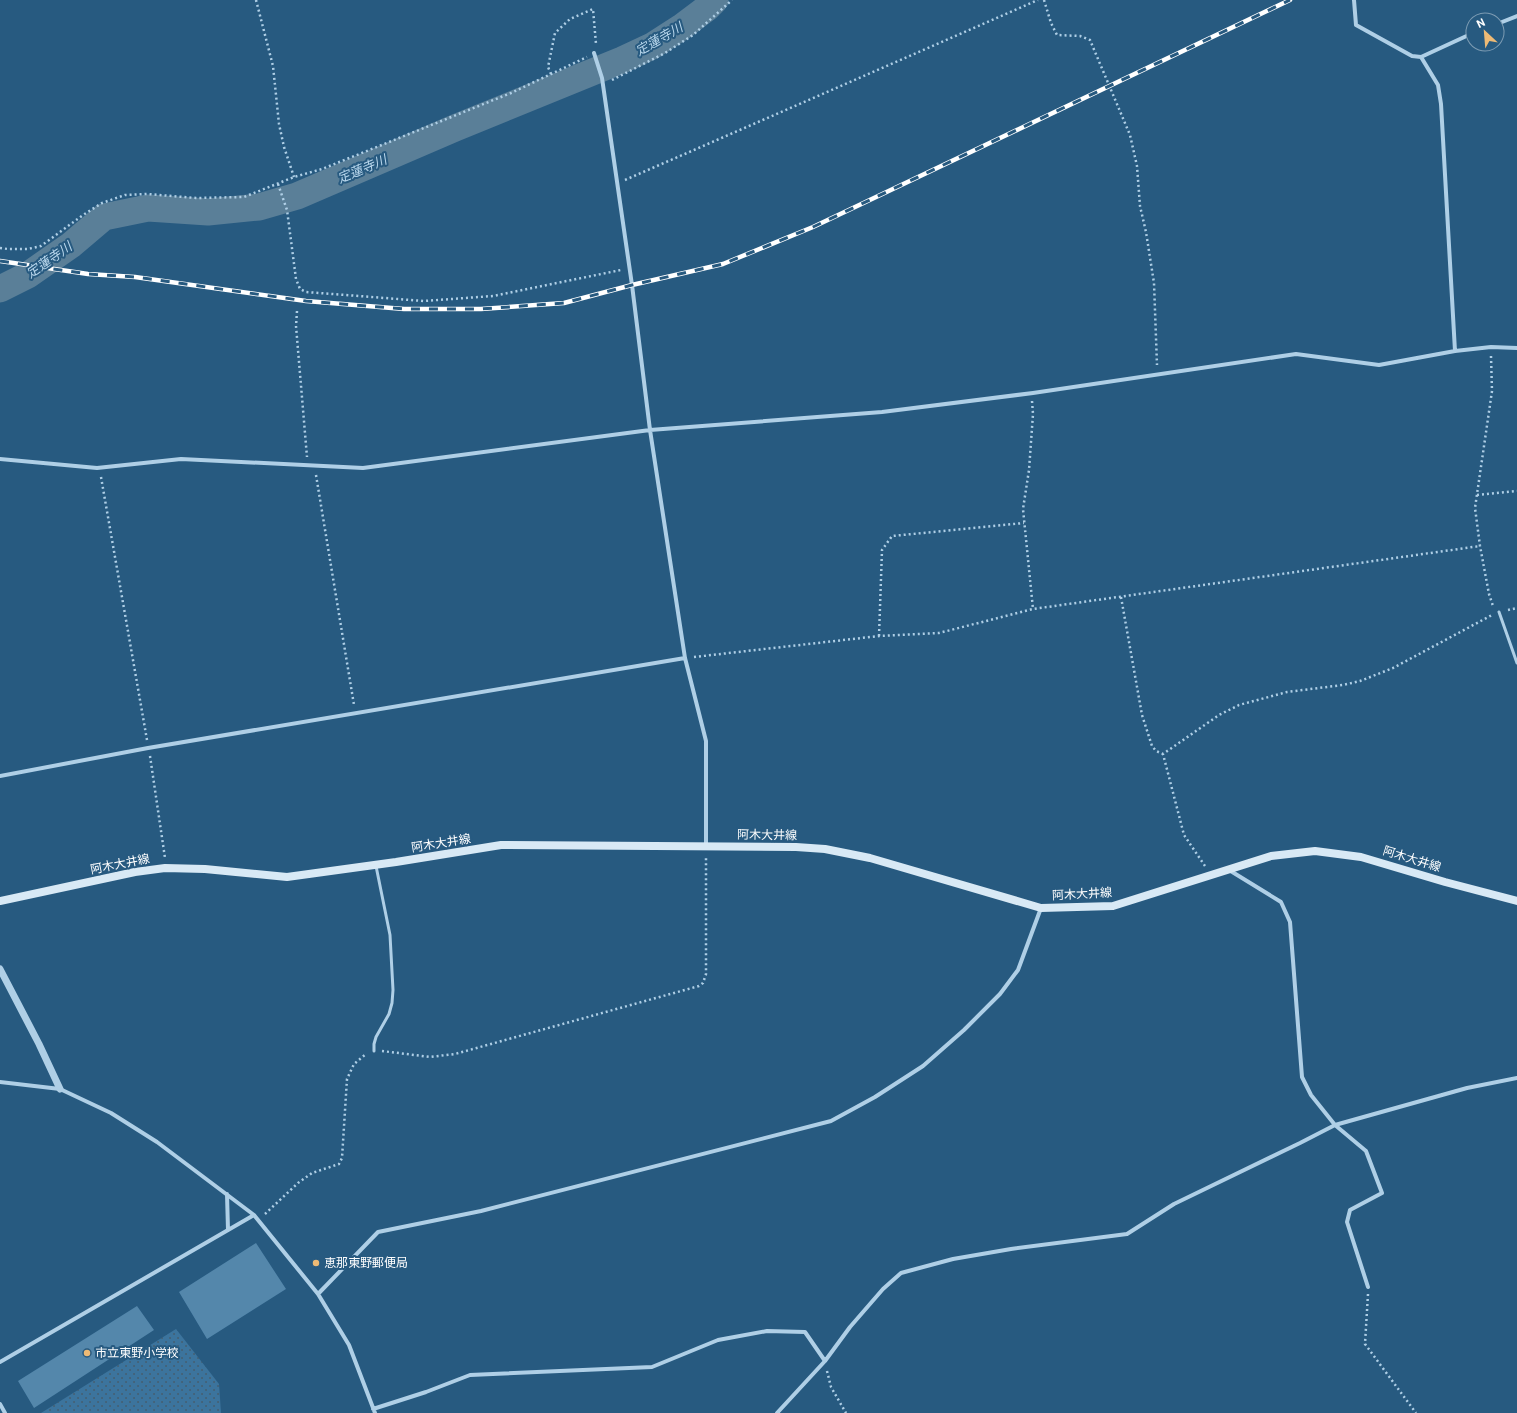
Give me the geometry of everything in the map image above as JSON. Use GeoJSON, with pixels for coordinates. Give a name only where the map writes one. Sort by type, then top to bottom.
{"type":"FeatureCollection","features":[{"type":"Feature","properties":{"kind":"main road","name":"阿木大井線"},"geometry":{"type":"LineString","coordinates":[[0,901],[135,872],[165,868],[205,869],[287,877],[376,865],[501,845],[796,847],[825,849],[853,854],[932,875],[1041,908],[1113,906],[1272,856],[1315,851],[1361,857],[1445,882],[1517,901]]}},
{"type":"Feature","properties":{"kind":"street"},"geometry":{"type":"LineString","coordinates":[[1354,0],[1356,25],[1412,56],[1420,57],[1465,37]]}},
{"type":"Feature","properties":{"kind":"street"},"geometry":{"type":"LineString","coordinates":[[1505,21],[1517,16]]}},
{"type":"Feature","properties":{"kind":"street"},"geometry":{"type":"LineString","coordinates":[[594,53],[602,78],[650,430],[685,658],[706,741],[706,847]]}},
{"type":"Feature","properties":{"kind":"street"},"geometry":{"type":"LineString","coordinates":[[1420,57],[1438,86],[1441,104],[1455,351]]}},
{"type":"Feature","properties":{"kind":"street"},"geometry":{"type":"LineString","coordinates":[[0,460],[100,468],[181,459],[363,468],[650,430],[882,412],[1031,393],[1296,354],[1379,365],[1455,351],[1491,347],[1517,348]]}},
{"type":"Feature","properties":{"kind":"street"},"geometry":{"type":"LineString","coordinates":[[0,776],[148,748],[685,658]]}},
{"type":"Feature","properties":{"kind":"street"},"geometry":{"type":"LineString","coordinates":[[1228,870],[1281,902],[1290,922],[1302,1077],[1311,1095],[1335,1125],[1366,1151],[1382,1193],[1350,1210],[1347,1222],[1368,1287]]}},
{"type":"Feature","properties":{"kind":"street"},"geometry":{"type":"LineString","coordinates":[[318,1294],[378,1232],[481,1211],[831,1121],[875,1097],[923,1066],[964,1030],[1000,994],[1018,970],[1041,908]]}},
{"type":"Feature","properties":{"kind":"street"},"geometry":{"type":"LineString","coordinates":[[0,969],[39,1044],[60,1089]]}},
{"type":"Feature","properties":{"kind":"street"},"geometry":{"type":"LineString","coordinates":[[777,1413],[825,1361],[850,1328],[883,1289],[901,1273],[953,1259],[1011,1249],[1127,1234],[1174,1204],[1335,1125],[1460,1090],[1517,1078]]}},
{"type":"Feature","properties":{"kind":"street"},"geometry":{"type":"LineString","coordinates":[[0,1082],[60,1089],[111,1113],[157,1142],[254,1215],[318,1294],[349,1344],[374,1411],[470,1375],[652,1367],[718,1340],[767,1332],[805,1332],[825,1361]]}},
{"type":"Feature","properties":{"kind":"street"},"geometry":{"type":"LineString","coordinates":[[227,1194],[228,1230]]}},
{"type":"Feature","properties":{"kind":"street"},"geometry":{"type":"LineString","coordinates":[[0,1362],[254,1215]]}},
{"type":"Feature","properties":{"kind":"street"},"geometry":{"type":"LineString","coordinates":[[0,1404],[5,1413]]}},
{"type":"Feature","properties":{"kind":"lane"},"geometry":{"type":"LineString","coordinates":[[1497,613],[1517,663]]}},
{"type":"Feature","properties":{"kind":"lane"},"geometry":{"type":"LineString","coordinates":[[374,1050],[376,1037],[389,1014],[393,990],[390,935],[376,865]]}},
{"type":"Feature","properties":{"kind":"path"},"geometry":{"type":"LineString","coordinates":[[256,0],[273,66],[279,124],[284,147],[294,176]]}},
{"type":"Feature","properties":{"kind":"path"},"geometry":{"type":"LineString","coordinates":[[602,85],[665,54],[693,35],[732,0]]}},
{"type":"Feature","properties":{"kind":"path"},"geometry":{"type":"LineString","coordinates":[[617,183],[1038,0]]}},
{"type":"Feature","properties":{"kind":"path"},"geometry":{"type":"LineString","coordinates":[[1044,0],[1051,23],[1057,35],[1080,36],[1090,40],[1130,135],[1137,166],[1140,206],[1146,232],[1154,283],[1157,374]]}},
{"type":"Feature","properties":{"kind":"path"},"geometry":{"type":"LineString","coordinates":[[0,248],[28,249],[41,246],[102,203],[125,195],[147,194],[196,198],[244,197],[294,176],[322,169],[510,93],[551,74],[594,53],[596,42],[593,9],[570,19],[555,33],[548,67],[551,74]]}},
{"type":"Feature","properties":{"kind":"path"},"geometry":{"type":"LineString","coordinates":[[278,184],[287,210],[296,279],[300,289],[306,292],[424,301],[493,296],[629,269]]}},
{"type":"Feature","properties":{"kind":"path"},"geometry":{"type":"LineString","coordinates":[[298,311],[296,326],[308,466]]}},
{"type":"Feature","properties":{"kind":"path"},"geometry":{"type":"LineString","coordinates":[[1491,347],[1492,391],[1475,508],[1489,594],[1497,613]]}},
{"type":"Feature","properties":{"kind":"path"},"geometry":{"type":"LineString","coordinates":[[1031,393],[1033,414],[1029,470],[1023,508],[1033,610]]}},
{"type":"Feature","properties":{"kind":"path"},"geometry":{"type":"LineString","coordinates":[[315,466],[356,713]]}},
{"type":"Feature","properties":{"kind":"path"},"geometry":{"type":"LineString","coordinates":[[100,468],[143,711],[165,868]]}},
{"type":"Feature","properties":{"kind":"path"},"geometry":{"type":"LineString","coordinates":[[1476,495],[1517,491]]}},
{"type":"Feature","properties":{"kind":"path"},"geometry":{"type":"LineString","coordinates":[[880,636],[882,550],[892,536],[1024,523]]}},
{"type":"Feature","properties":{"kind":"path"},"geometry":{"type":"LineString","coordinates":[[685,658],[880,636],[939,632],[1033,610],[1480,546]]}},
{"type":"Feature","properties":{"kind":"path"},"geometry":{"type":"LineString","coordinates":[[1121,597],[1142,715],[1152,746],[1156,751],[1163,754]]}},
{"type":"Feature","properties":{"kind":"path"},"geometry":{"type":"LineString","coordinates":[[1163,754],[1219,715],[1239,705],[1287,692],[1343,686],[1360,681],[1393,668],[1497,613],[1517,608]]}},
{"type":"Feature","properties":{"kind":"path"},"geometry":{"type":"LineString","coordinates":[[1163,754],[1184,835],[1212,875]]}},
{"type":"Feature","properties":{"kind":"path"},"geometry":{"type":"LineString","coordinates":[[259,1220],[298,1183],[312,1173],[339,1164],[342,1158],[347,1079],[354,1064],[374,1050],[430,1057],[455,1054],[699,986],[706,974],[706,847]]}},
{"type":"Feature","properties":{"kind":"path"},"geometry":{"type":"LineString","coordinates":[[1368,1287],[1365,1344],[1416,1413]]}},
{"type":"Feature","properties":{"kind":"path"},"geometry":{"type":"LineString","coordinates":[[825,1361],[831,1386],[846,1413]]}},
{"type":"Feature","properties":{"kind":"shaded area"},"geometry":{"type":"Polygon","coordinates":[[[176,1329],[219,1384],[221,1413],[41,1413],[176,1329]]]}},
{"type":"Feature","properties":{"kind":"building"},"geometry":{"type":"Polygon","coordinates":[[[256,1243],[286,1289],[207,1339],[179,1292],[256,1243]]]}},
{"type":"Feature","properties":{"kind":"building"},"geometry":{"type":"Polygon","coordinates":[[[137,1306],[154,1330],[34,1408],[18,1381],[137,1306]]]}},
{"type":"Feature","properties":{"kind":"waterway","name":"定蓮寺川"},"geometry":{"type":"LineString","coordinates":[[0,289],[28,275],[71,245],[104,217],[148,208],[208,212],[259,207],[297,196],[455,128],[622,60],[652,46],[683,26],[715,0]]}},
{"type":"Feature","properties":{"kind":"railway"},"geometry":{"type":"LineString","coordinates":[[0,261],[88,274],[135,277],[306,301],[404,309],[481,309],[564,303],[632,285],[723,264],[813,227],[1290,0]]}},
{"type":"Feature","properties":{"kind":"place","name":"恵那東野郵便局"},"geometry":{"type":"Point","coordinates":[316,1263]}},
{"type":"Feature","properties":{"kind":"place","name":"市立東野小学校"},"geometry":{"type":"Point","coordinates":[87,1353]}}]}
